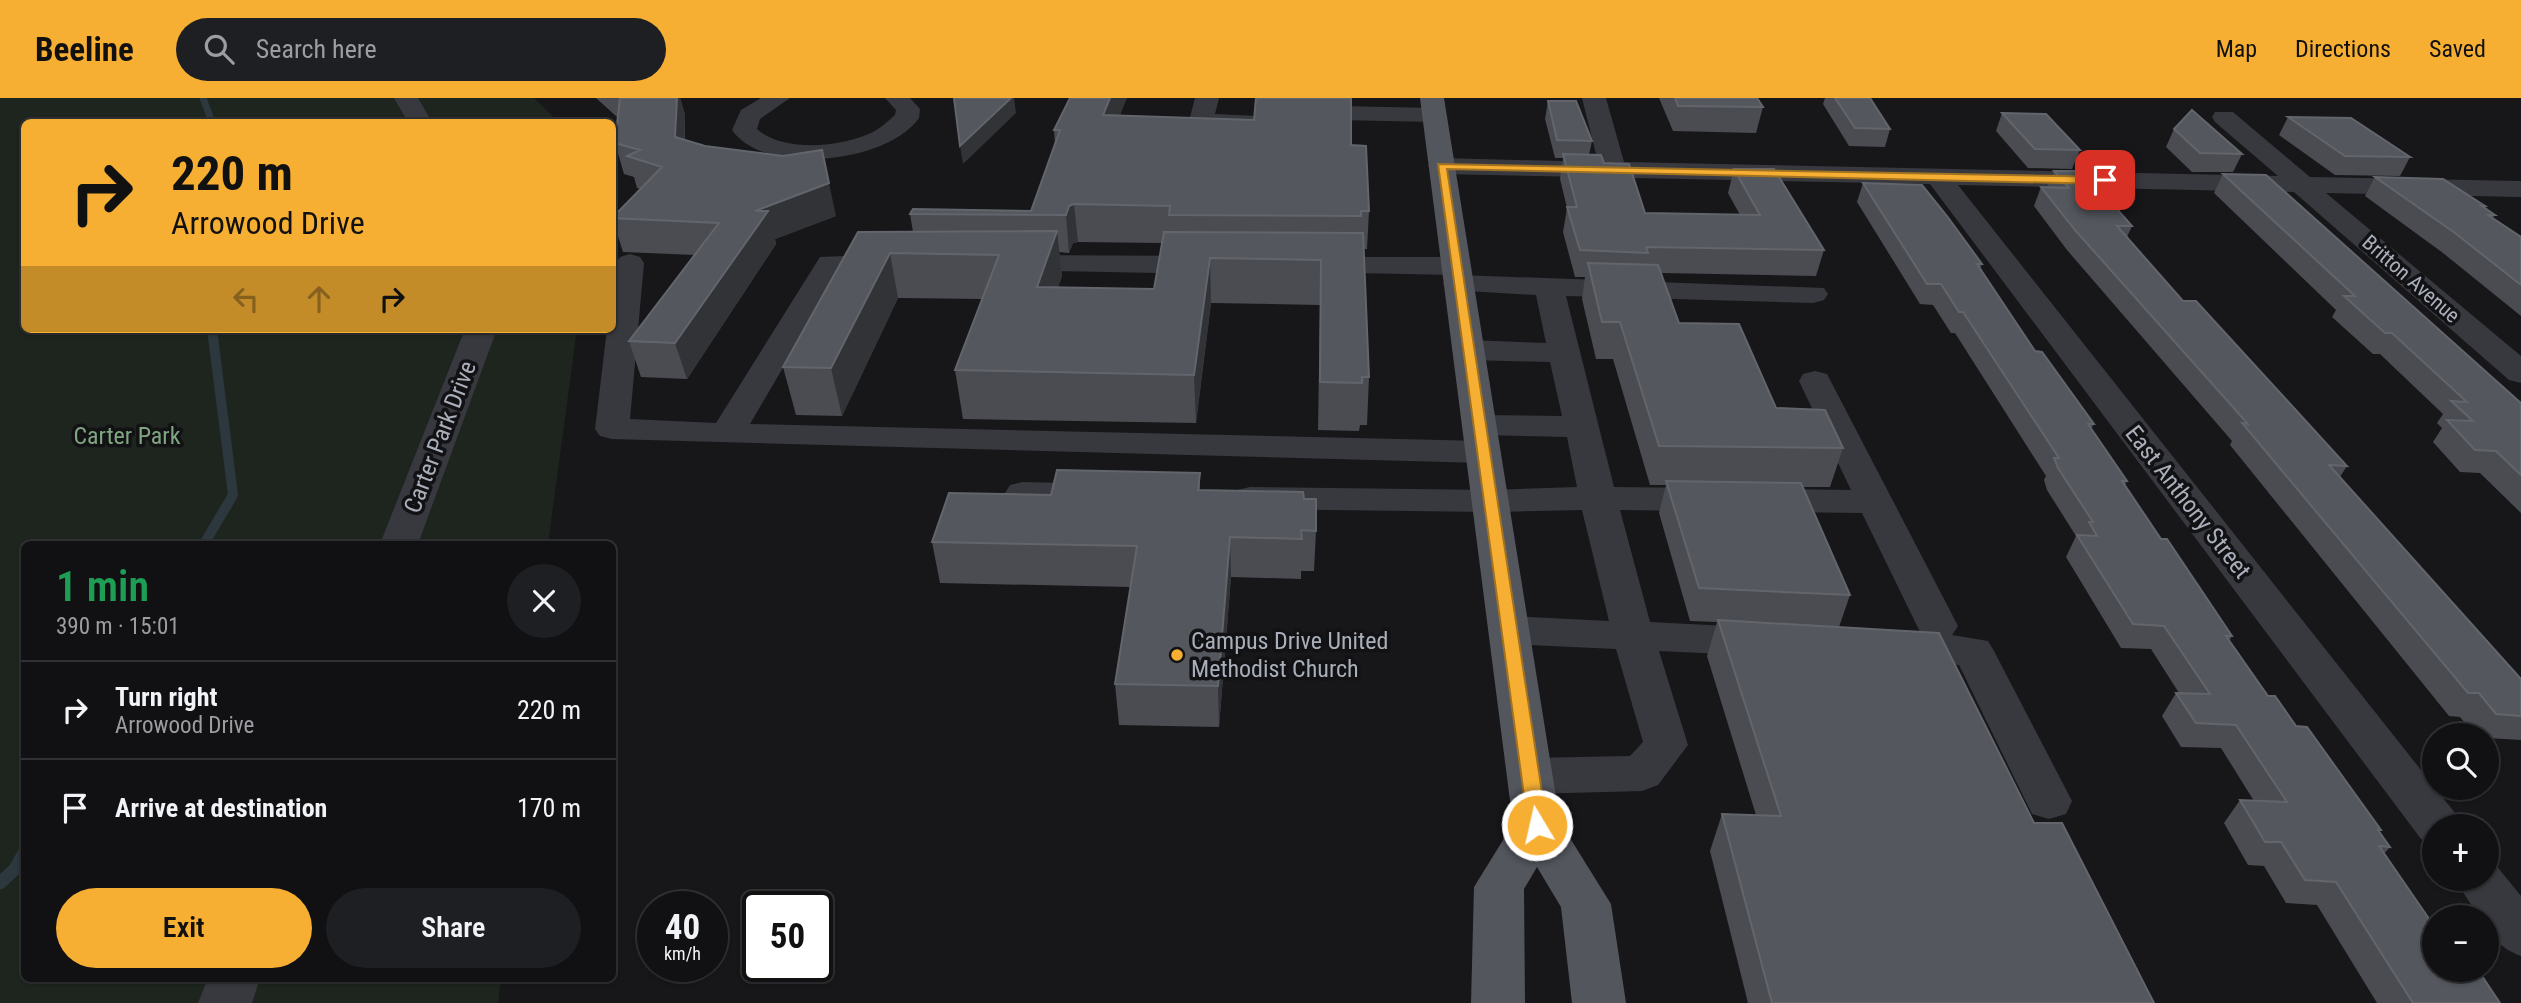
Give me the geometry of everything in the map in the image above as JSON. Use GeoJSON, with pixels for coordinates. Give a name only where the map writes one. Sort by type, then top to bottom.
{"type":"FeatureCollection","features":[{"type":"Feature","properties":{"kind":"main road"},"geometry":{"type":"LineString","coordinates":[[1433,106],[1537,825],[1586,904],[1598,1003]]}},
{"type":"Feature","properties":{"kind":"main road"},"geometry":{"type":"LineString","coordinates":[[1498,1003],[1499,887],[1537,825]]}},
{"type":"Feature","properties":{"kind":"street"},"geometry":{"type":"LineString","coordinates":[[406,98],[418,119]]}},
{"type":"Feature","properties":{"kind":"street"},"geometry":{"type":"LineString","coordinates":[[761,101],[743,123],[743,132],[749,140],[779,150],[823,152],[868,143],[900,127],[908,110],[897,98]]}},
{"type":"Feature","properties":{"kind":"street"},"geometry":{"type":"LineString","coordinates":[[1594,98],[1613,170]]}},
{"type":"Feature","properties":{"kind":"street"},"geometry":{"type":"LineString","coordinates":[[1200,120],[1257,122],[1433,106]]}},
{"type":"Feature","properties":{"kind":"street","name":"Britton Avenue"},"geometry":{"type":"LineString","coordinates":[[2224,117],[2521,373]]}},
{"type":"Feature","properties":{"kind":"street"},"geometry":{"type":"LineString","coordinates":[[1441,166],[2521,189]]}},
{"type":"Feature","properties":{"kind":"street","name":"East Anthony Street"},"geometry":{"type":"LineString","coordinates":[[1938,177],[2429,814]]}},
{"type":"Feature","properties":{"kind":"street"},"geometry":{"type":"LineString","coordinates":[[630,263],[612,429],[727,434],[1481,439],[1581,427]]}},
{"type":"Feature","properties":{"kind":"street"},"geometry":{"type":"LineString","coordinates":[[727,434],[830,263],[927,263]]}},
{"type":"Feature","properties":{"kind":"street"},"geometry":{"type":"LineString","coordinates":[[982,264],[1245,265]]}},
{"type":"Feature","properties":{"kind":"street"},"geometry":{"type":"LineString","coordinates":[[1287,265],[1457,275],[1549,286],[1813,294]]}},
{"type":"Feature","properties":{"kind":"street"},"geometry":{"type":"LineString","coordinates":[[1530,776],[1642,773],[1666,745],[1633,636],[1549,286]]}},
{"type":"Feature","properties":{"kind":"street","name":"Carter Park Drive"},"geometry":{"type":"LineString","coordinates":[[400,541],[479,333]]}},
{"type":"Feature","properties":{"kind":"street"},"geometry":{"type":"LineString","coordinates":[[1468,350],[1564,353]]}},
{"type":"Feature","properties":{"kind":"street"},"geometry":{"type":"LineString","coordinates":[[1815,381],[1937,626]]}},
{"type":"Feature","properties":{"kind":"street"},"geometry":{"type":"LineString","coordinates":[[1023,494],[1132,495]]}},
{"type":"Feature","properties":{"kind":"street"},"geometry":{"type":"LineString","coordinates":[[1215,497],[1875,502]]}},
{"type":"Feature","properties":{"kind":"street"},"geometry":{"type":"LineString","coordinates":[[1508,630],[1798,643]]}},
{"type":"Feature","properties":{"kind":"street"},"geometry":{"type":"LineString","coordinates":[[1852,646],[1973,651],[2049,801]]}},
{"type":"Feature","properties":{"kind":"street"},"geometry":{"type":"LineString","coordinates":[[2488,891],[2521,934]]}},
{"type":"Feature","properties":{"kind":"street"},"geometry":{"type":"LineString","coordinates":[[225,1003],[233,982]]}},
{"type":"Feature","properties":{"kind":"green space","name":"Carter Park"},"geometry":{"type":"Polygon","coordinates":[[[0,98],[534,98],[556,119],[21,119],[21,333],[576,333],[548,541],[21,541],[21,982],[501,982],[498,1003],[0,1003],[0,98]]]}},
{"type":"Feature","properties":{"kind":"building"},"geometry":{"type":"Polygon","coordinates":[[[620,98],[677,98],[675,137],[705,146],[783,156],[822,150],[829,183],[755,211],[768,211],[675,343],[629,341],[719,223],[616,218],[616,214],[662,167],[627,156],[640,150],[616,143],[620,98]]]}},
{"type":"Feature","properties":{"kind":"building"},"geometry":{"type":"Polygon","coordinates":[[[954,98],[1011,98],[960,146],[954,98]]]}},
{"type":"Feature","properties":{"kind":"building"},"geometry":{"type":"Polygon","coordinates":[[[1070,98],[1110,98],[1103,115],[1254,120],[1256,98],[1351,98],[1351,145],[1366,146],[1369,211],[1361,211],[1361,216],[1169,215],[1170,206],[1074,204],[1069,206],[1066,215],[910,214],[913,209],[1031,211],[1060,130],[1054,130],[1070,98]]]}},
{"type":"Feature","properties":{"kind":"building"},"geometry":{"type":"Polygon","coordinates":[[[1675,98],[1757,98],[1763,107],[1678,106],[1675,98]]]}},
{"type":"Feature","properties":{"kind":"building"},"geometry":{"type":"Polygon","coordinates":[[[1835,98],[1870,98],[1890,129],[1855,128],[1835,98]]]}},
{"type":"Feature","properties":{"kind":"building"},"geometry":{"type":"Polygon","coordinates":[[[1548,101],[1576,101],[1592,141],[1557,140],[1548,101]]]}},
{"type":"Feature","properties":{"kind":"building"},"geometry":{"type":"Polygon","coordinates":[[[2192,110],[2242,154],[2200,153],[2174,129],[2192,110]]]}},
{"type":"Feature","properties":{"kind":"building"},"geometry":{"type":"Polygon","coordinates":[[[2002,113],[2046,114],[2080,150],[2035,149],[2002,113]]]}},
{"type":"Feature","properties":{"kind":"building"},"geometry":{"type":"Polygon","coordinates":[[[2288,117],[2351,118],[2410,157],[2345,156],[2288,117]]]}},
{"type":"Feature","properties":{"kind":"building"},"geometry":{"type":"Polygon","coordinates":[[[1563,154],[1601,155],[1604,163],[1629,164],[1645,213],[1760,215],[1734,169],[1774,169],[1824,250],[1646,247],[1648,253],[1580,250],[1567,207],[1577,207],[1563,154]]]}},
{"type":"Feature","properties":{"kind":"building"},"geometry":{"type":"Polygon","coordinates":[[[2054,171],[2100,171],[2119,192],[2101,191],[2132,226],[2117,226],[2183,301],[2196,301],[2347,466],[2329,465],[2521,679],[2521,716],[2496,714],[2479,693],[2468,693],[2242,423],[2248,424],[2075,230],[2041,187],[2069,188],[2054,171]]]}},
{"type":"Feature","properties":{"kind":"building"},"geometry":{"type":"Polygon","coordinates":[[[2223,174],[2266,175],[2521,403],[2521,475],[2496,451],[2475,450],[2447,420],[2473,421],[2451,401],[2467,402],[2392,333],[2385,333],[2344,296],[2355,296],[2223,174]]]}},
{"type":"Feature","properties":{"kind":"building"},"geometry":{"type":"Polygon","coordinates":[[[2375,177],[2443,179],[2485,206],[2482,206],[2495,215],[2488,215],[2521,237],[2521,285],[2455,233],[2375,177]]]}},
{"type":"Feature","properties":{"kind":"building"},"geometry":{"type":"Polygon","coordinates":[[[1863,183],[1922,185],[1947,216],[1982,264],[1977,264],[2035,351],[2042,352],[2094,424],[2088,424],[2127,481],[2122,481],[2161,539],[2167,539],[2232,636],[2226,636],[2268,696],[2275,696],[2296,726],[2307,727],[2381,830],[2378,830],[2390,847],[2379,846],[2422,909],[2422,982],[2486,982],[2500,1003],[2413,1003],[2336,882],[2305,880],[2281,842],[2265,842],[2240,800],[2287,802],[2236,725],[2196,723],[2176,693],[2210,694],[2164,626],[2133,624],[2077,535],[2097,536],[2089,522],[2093,522],[2058,468],[2054,458],[2059,458],[1963,312],[1959,312],[1941,284],[1927,284],[1863,183]]]}},
{"type":"Feature","properties":{"kind":"building"},"geometry":{"type":"Polygon","coordinates":[[[1057,231],[1037,287],[1154,289],[1164,232],[1363,233],[1369,377],[1362,377],[1362,383],[1320,382],[1321,260],[1210,258],[1194,375],[955,370],[999,255],[890,253],[831,368],[783,367],[858,232],[1057,231]]]}},
{"type":"Feature","properties":{"kind":"building"},"geometry":{"type":"Polygon","coordinates":[[[1588,263],[1658,265],[1679,323],[1739,324],[1776,408],[1825,410],[1843,448],[1659,446],[1620,322],[1602,322],[1588,263]]]}},
{"type":"Feature","properties":{"kind":"building"},"geometry":{"type":"Polygon","coordinates":[[[1057,470],[1200,473],[1198,490],[1303,492],[1304,499],[1316,499],[1316,531],[1301,530],[1302,539],[1230,537],[1218,686],[1115,684],[1137,546],[932,542],[949,493],[1051,495],[1057,470]]]}},
{"type":"Feature","properties":{"kind":"building"},"geometry":{"type":"Polygon","coordinates":[[[1666,481],[1801,483],[1850,595],[1699,588],[1666,481]]]}},
{"type":"Feature","properties":{"kind":"building"},"geometry":{"type":"Polygon","coordinates":[[[1718,620],[1939,633],[2034,823],[2062,823],[2154,1003],[1772,1003],[1722,814],[1781,816],[1718,620]]]}},
{"type":"Feature","properties":{"kind":"waterway"},"geometry":{"type":"LineString","coordinates":[[203,98],[211,119]]}},
{"type":"Feature","properties":{"kind":"waterway"},"geometry":{"type":"LineString","coordinates":[[206,541],[233,495],[213,333]]}},
{"type":"Feature","properties":{"kind":"waterway"},"geometry":{"type":"LineString","coordinates":[[0,883],[15,869],[21,858]]}},
{"type":"Feature","properties":{"kind":"place","name":"Campus Drive United Methodist Church"},"geometry":{"type":"Point","coordinates":[1177,655]}},
{"type":"Feature","properties":{"kind":"route"},"geometry":{"type":"LineString","coordinates":[[1537,825],[1441,166],[2105,180]]}}]}
